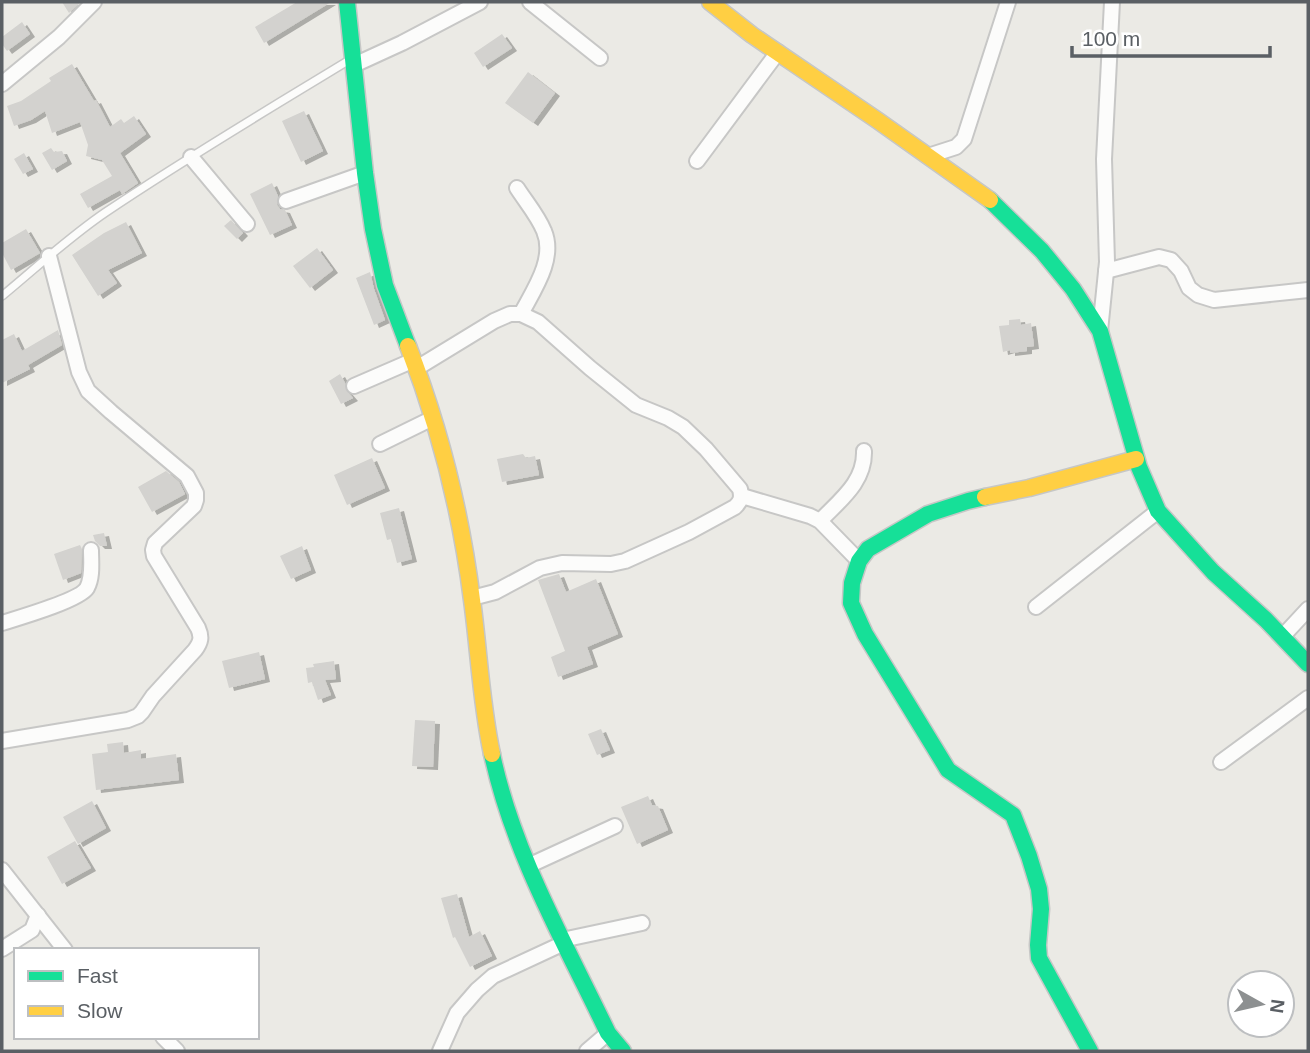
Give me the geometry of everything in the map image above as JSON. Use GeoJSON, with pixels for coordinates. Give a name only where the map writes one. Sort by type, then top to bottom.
{"type":"FeatureCollection","features":[{"type":"Feature","properties":{"kind":"street"},"geometry":{"type":"LineString","coordinates":[[2,84],[58,37],[94,2]]}},
{"type":"Feature","properties":{"kind":"street"},"geometry":{"type":"LineString","coordinates":[[347,2],[373,229],[385,285],[415,364],[454,492],[472,598],[487,730],[497,778],[528,866],[608,1033],[623,1051]]}},
{"type":"Feature","properties":{"kind":"street"},"geometry":{"type":"LineString","coordinates":[[354,61],[402,43],[480,2]]}},
{"type":"Feature","properties":{"kind":"street"},"geometry":{"type":"LineString","coordinates":[[530,2],[600,58]]}},
{"type":"Feature","properties":{"kind":"street"},"geometry":{"type":"LineString","coordinates":[[710,2],[752,35],[984,195],[1042,251],[1073,289],[1100,331],[1136,459],[1158,511],[1213,572],[1308,664]]}},
{"type":"Feature","properties":{"kind":"street"},"geometry":{"type":"LineString","coordinates":[[928,156],[956,147],[964,139],[1008,2]]}},
{"type":"Feature","properties":{"kind":"street"},"geometry":{"type":"LineString","coordinates":[[1100,331],[1107,262],[1104,159],[1112,2]]}},
{"type":"Feature","properties":{"kind":"street"},"geometry":{"type":"LineString","coordinates":[[697,161],[778,52]]}},
{"type":"Feature","properties":{"kind":"street"},"geometry":{"type":"LineString","coordinates":[[191,157],[247,224]]}},
{"type":"Feature","properties":{"kind":"street"},"geometry":{"type":"LineString","coordinates":[[285,201],[365,173]]}},
{"type":"Feature","properties":{"kind":"street"},"geometry":{"type":"LineString","coordinates":[[517,188],[544,231],[547,250],[539,281],[521,314]]}},
{"type":"Feature","properties":{"kind":"street"},"geometry":{"type":"LineString","coordinates":[[2,741],[128,720],[138,716],[153,695],[195,650],[201,636],[153,556],[155,543],[194,506],[196,493],[187,476],[88,391],[79,372],[49,256]]}},
{"type":"Feature","properties":{"kind":"street"},"geometry":{"type":"LineString","coordinates":[[1106,271],[1159,257],[1171,260],[1181,271],[1189,288],[1198,295],[1214,300],[1308,290]]}},
{"type":"Feature","properties":{"kind":"street"},"geometry":{"type":"LineString","coordinates":[[354,386],[415,364],[510,314],[521,314],[538,322],[636,405],[682,427],[706,449],[740,489],[741,502],[735,507],[689,532],[625,561],[611,564],[562,563],[540,568],[495,592],[472,598]]}},
{"type":"Feature","properties":{"kind":"street"},"geometry":{"type":"LineString","coordinates":[[380,444],[433,418]]}},
{"type":"Feature","properties":{"kind":"street"},"geometry":{"type":"LineString","coordinates":[[820,521],[860,476],[865,464],[864,451]]}},
{"type":"Feature","properties":{"kind":"street"},"geometry":{"type":"LineString","coordinates":[[1090,1051],[1039,958],[1036,945],[1041,910],[1039,891],[1013,815],[948,770],[865,634],[851,603],[852,583],[859,561],[868,549],[928,514],[968,501],[1029,488],[1136,459]]}},
{"type":"Feature","properties":{"kind":"street"},"geometry":{"type":"LineString","coordinates":[[742,496],[820,521],[859,561]]}},
{"type":"Feature","properties":{"kind":"street"},"geometry":{"type":"LineString","coordinates":[[1036,607],[1158,511]]}},
{"type":"Feature","properties":{"kind":"street"},"geometry":{"type":"LineString","coordinates":[[2,623],[82,594],[89,585],[92,550]]}},
{"type":"Feature","properties":{"kind":"street"},"geometry":{"type":"LineString","coordinates":[[1282,637],[1308,609]]}},
{"type":"Feature","properties":{"kind":"street"},"geometry":{"type":"LineString","coordinates":[[1221,762],[1308,698]]}},
{"type":"Feature","properties":{"kind":"street"},"geometry":{"type":"LineString","coordinates":[[528,866],[615,826]]}},
{"type":"Feature","properties":{"kind":"street"},"geometry":{"type":"LineString","coordinates":[[2,870],[63,948]]}},
{"type":"Feature","properties":{"kind":"street"},"geometry":{"type":"LineString","coordinates":[[2,949],[32,930],[38,915]]}},
{"type":"Feature","properties":{"kind":"street"},"geometry":{"type":"LineString","coordinates":[[440,1051],[457,1013],[493,975],[563,941],[642,923]]}},
{"type":"Feature","properties":{"kind":"street"},"geometry":{"type":"LineString","coordinates":[[587,1051],[608,1033]]}},
{"type":"Feature","properties":{"kind":"lane"},"geometry":{"type":"LineString","coordinates":[[2,296],[104,213],[191,157],[354,61]]}},
{"type":"Feature","properties":{"kind":"building"},"geometry":{"type":"Polygon","coordinates":[[[62,2],[81,2],[69,13],[62,2]]]}},
{"type":"Feature","properties":{"kind":"building"},"geometry":{"type":"Polygon","coordinates":[[[297,2],[331,2],[264,43],[255,27],[297,2]]]}},
{"type":"Feature","properties":{"kind":"building"},"geometry":{"type":"Polygon","coordinates":[[[22,22],[30,34],[7,51],[2,44],[2,37],[22,22]]]}},
{"type":"Feature","properties":{"kind":"building"},"geometry":{"type":"Polygon","coordinates":[[[502,34],[512,48],[483,67],[474,53],[502,34]]]}},
{"type":"Feature","properties":{"kind":"building"},"geometry":{"type":"Polygon","coordinates":[[[72,64],[110,127],[121,119],[124,123],[134,116],[146,134],[120,153],[138,183],[122,194],[120,190],[88,208],[80,194],[112,176],[102,160],[86,156],[88,145],[80,122],[52,133],[45,111],[14,126],[7,106],[21,101],[51,81],[49,78],[72,64]]]}},
{"type":"Feature","properties":{"kind":"building"},"geometry":{"type":"Polygon","coordinates":[[[528,72],[555,93],[533,123],[505,103],[528,72]]]}},
{"type":"Feature","properties":{"kind":"building"},"geometry":{"type":"Polygon","coordinates":[[[304,111],[323,151],[301,162],[282,121],[304,111]]]}},
{"type":"Feature","properties":{"kind":"building"},"geometry":{"type":"Polygon","coordinates":[[[51,148],[54,152],[62,151],[67,161],[52,170],[42,153],[51,148]]]}},
{"type":"Feature","properties":{"kind":"building"},"geometry":{"type":"Polygon","coordinates":[[[24,153],[33,169],[23,174],[14,159],[24,153]]]}},
{"type":"Feature","properties":{"kind":"building"},"geometry":{"type":"Polygon","coordinates":[[[272,183],[278,196],[277,205],[285,210],[292,225],[270,235],[250,194],[272,183]]]}},
{"type":"Feature","properties":{"kind":"building"},"geometry":{"type":"Polygon","coordinates":[[[231,220],[243,233],[237,239],[224,226],[231,220]]]}},
{"type":"Feature","properties":{"kind":"building"},"geometry":{"type":"Polygon","coordinates":[[[126,222],[142,253],[108,270],[117,283],[98,296],[72,255],[126,222]]]}},
{"type":"Feature","properties":{"kind":"building"},"geometry":{"type":"Polygon","coordinates":[[[26,229],[40,253],[11,270],[2,253],[2,243],[26,229]]]}},
{"type":"Feature","properties":{"kind":"building"},"geometry":{"type":"Polygon","coordinates":[[[317,248],[333,270],[310,288],[293,266],[317,248]]]}},
{"type":"Feature","properties":{"kind":"building"},"geometry":{"type":"Polygon","coordinates":[[[370,272],[385,320],[374,325],[356,278],[370,272]]]}},
{"type":"Feature","properties":{"kind":"building"},"geometry":{"type":"Polygon","coordinates":[[[1020,319],[1021,325],[1031,323],[1034,346],[1027,347],[1027,351],[1003,352],[999,326],[1009,325],[1009,320],[1020,319]]]}},
{"type":"Feature","properties":{"kind":"building"},"geometry":{"type":"Polygon","coordinates":[[[58,330],[62,345],[28,365],[30,369],[2,383],[2,340],[14,334],[22,351],[58,330]]]}},
{"type":"Feature","properties":{"kind":"building"},"geometry":{"type":"Polygon","coordinates":[[[340,374],[346,390],[353,398],[341,404],[329,381],[340,374]]]}},
{"type":"Feature","properties":{"kind":"building"},"geometry":{"type":"Polygon","coordinates":[[[523,454],[526,458],[535,456],[539,475],[502,482],[497,459],[523,454]]]}},
{"type":"Feature","properties":{"kind":"building"},"geometry":{"type":"Polygon","coordinates":[[[372,458],[385,488],[347,505],[334,475],[372,458]]]}},
{"type":"Feature","properties":{"kind":"building"},"geometry":{"type":"Polygon","coordinates":[[[166,471],[179,482],[185,494],[152,512],[138,487],[166,471]]]}},
{"type":"Feature","properties":{"kind":"building"},"geometry":{"type":"Polygon","coordinates":[[[399,508],[412,559],[397,563],[380,513],[399,508]]]}},
{"type":"Feature","properties":{"kind":"building"},"geometry":{"type":"Polygon","coordinates":[[[104,533],[107,546],[100,546],[93,535],[104,533]]]}},
{"type":"Feature","properties":{"kind":"building"},"geometry":{"type":"Polygon","coordinates":[[[80,545],[81,573],[63,580],[54,554],[80,545]]]}},
{"type":"Feature","properties":{"kind":"building"},"geometry":{"type":"Polygon","coordinates":[[[302,546],[311,570],[291,579],[280,556],[302,546]]]}},
{"type":"Feature","properties":{"kind":"building"},"geometry":{"type":"Polygon","coordinates":[[[559,574],[566,592],[596,579],[618,634],[587,647],[593,664],[558,677],[551,657],[565,651],[538,580],[559,574]]]}},
{"type":"Feature","properties":{"kind":"building"},"geometry":{"type":"Polygon","coordinates":[[[259,652],[265,679],[229,688],[222,661],[259,652]]]}},
{"type":"Feature","properties":{"kind":"building"},"geometry":{"type":"Polygon","coordinates":[[[334,661],[336,679],[325,680],[331,695],[318,700],[312,682],[308,683],[306,668],[314,667],[313,664],[334,661]]]}},
{"type":"Feature","properties":{"kind":"building"},"geometry":{"type":"Polygon","coordinates":[[[415,720],[435,721],[433,767],[412,766],[415,720]]]}},
{"type":"Feature","properties":{"kind":"building"},"geometry":{"type":"Polygon","coordinates":[[[601,729],[610,750],[597,755],[588,734],[601,729]]]}},
{"type":"Feature","properties":{"kind":"building"},"geometry":{"type":"Polygon","coordinates":[[[123,742],[124,753],[141,750],[141,759],[176,754],[179,780],[96,790],[92,754],[108,752],[107,744],[123,742]]]}},
{"type":"Feature","properties":{"kind":"building"},"geometry":{"type":"Polygon","coordinates":[[[648,796],[652,805],[658,806],[668,830],[637,844],[621,807],[648,796]]]}},
{"type":"Feature","properties":{"kind":"building"},"geometry":{"type":"Polygon","coordinates":[[[92,801],[106,828],[78,844],[63,817],[92,801]]]}},
{"type":"Feature","properties":{"kind":"building"},"geometry":{"type":"Polygon","coordinates":[[[75,841],[91,868],[62,884],[47,857],[75,841]]]}},
{"type":"Feature","properties":{"kind":"building"},"geometry":{"type":"Polygon","coordinates":[[[457,894],[469,937],[480,931],[492,956],[470,967],[455,937],[453,938],[441,898],[457,894]]]}},
{"type":"Feature","properties":{"kind":"traffic: fast"},"geometry":{"type":"LineString","coordinates":[[347,2],[373,229],[385,285],[408,346]]}},
{"type":"Feature","properties":{"kind":"traffic: fast"},"geometry":{"type":"LineString","coordinates":[[990,200],[1042,251],[1073,289],[1100,331],[1139,467],[1158,511],[1213,572],[1266,620],[1308,664]]}},
{"type":"Feature","properties":{"kind":"traffic: fast"},"geometry":{"type":"LineString","coordinates":[[985,497],[928,514],[868,549],[859,561],[852,583],[851,603],[865,634],[948,770],[1013,815],[1039,889],[1039,958],[1090,1051]]}},
{"type":"Feature","properties":{"kind":"traffic: fast"},"geometry":{"type":"LineString","coordinates":[[492,754],[513,827],[542,897],[608,1033],[623,1051]]}},
{"type":"Feature","properties":{"kind":"traffic: slow"},"geometry":{"type":"LineString","coordinates":[[710,2],[752,35],[990,200]]}},
{"type":"Feature","properties":{"kind":"traffic: slow"},"geometry":{"type":"LineString","coordinates":[[408,346],[430,408],[455,503],[467,567],[492,754]]}},
{"type":"Feature","properties":{"kind":"traffic: slow"},"geometry":{"type":"LineString","coordinates":[[985,497],[1136,459]]}}]}
